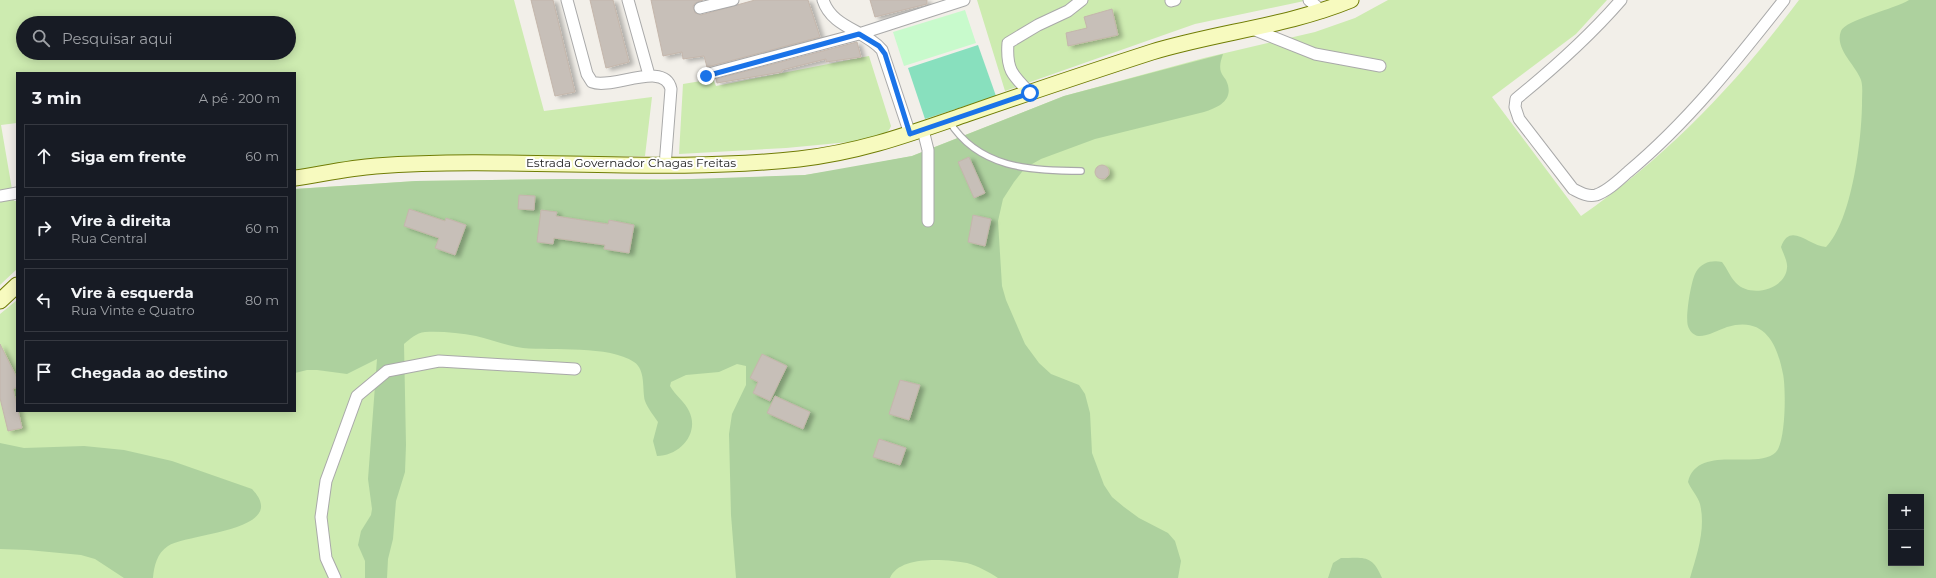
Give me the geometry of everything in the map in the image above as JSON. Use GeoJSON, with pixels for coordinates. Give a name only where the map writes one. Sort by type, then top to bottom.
{"type":"FeatureCollection","features":[{"type":"Feature","properties":{"kind":"main road","name":"Estrada Governador Chagas Freitas"},"geometry":{"type":"LineString","coordinates":[[296,178],[365,168],[399,165],[477,164],[665,166],[800,159],[871,147],[1158,50],[1323,12],[1351,0]]}},
{"type":"Feature","properties":{"kind":"main road"},"geometry":{"type":"LineString","coordinates":[[0,301],[16,286]]}},
{"type":"Feature","properties":{"kind":"street"},"geometry":{"type":"LineString","coordinates":[[567,0],[587,74],[592,82],[608,84],[649,76],[665,78],[669,82],[671,88],[665,166]]}},
{"type":"Feature","properties":{"kind":"street"},"geometry":{"type":"LineString","coordinates":[[628,0],[649,76]]}},
{"type":"Feature","properties":{"kind":"street"},"geometry":{"type":"LineString","coordinates":[[700,8],[733,0]]}},
{"type":"Feature","properties":{"kind":"street"},"geometry":{"type":"LineString","coordinates":[[823,0],[831,15],[879,46],[885,54],[916,132],[928,150],[928,221]]}},
{"type":"Feature","properties":{"kind":"street"},"geometry":{"type":"LineString","coordinates":[[706,76],[859,34],[964,0]]}},
{"type":"Feature","properties":{"kind":"street"},"geometry":{"type":"LineString","coordinates":[[1030,93],[1016,79],[1007,60],[1008,43],[1038,25],[1068,11],[1082,0]]}},
{"type":"Feature","properties":{"kind":"street"},"geometry":{"type":"LineString","coordinates":[[1309,0],[1323,12]]}},
{"type":"Feature","properties":{"kind":"street"},"geometry":{"type":"LineString","coordinates":[[1621,0],[1593,33],[1556,67],[1516,99],[1514,107],[1519,119],[1573,189],[1585,195],[1595,195],[1605,191],[1649,154],[1687,117],[1746,49],[1784,0]]}},
{"type":"Feature","properties":{"kind":"street"},"geometry":{"type":"LineString","coordinates":[[1250,28],[1315,54],[1380,66]]}},
{"type":"Feature","properties":{"kind":"street"},"geometry":{"type":"LineString","coordinates":[[0,196],[16,193]]}},
{"type":"Feature","properties":{"kind":"street"},"geometry":{"type":"LineString","coordinates":[[335,578],[326,558],[321,517],[326,481],[357,396],[387,371],[440,361],[575,369]]}},
{"type":"Feature","properties":{"kind":"lane"},"geometry":{"type":"LineString","coordinates":[[949,120],[958,135],[965,142],[984,155],[998,161],[1031,169],[1081,172]]}},
{"type":"Feature","properties":{"kind":"green space"},"geometry":{"type":"Polygon","coordinates":[[[0,0],[514,0],[544,111],[652,97],[645,156],[567,158],[296,173],[296,72],[16,72],[16,123],[1,125],[14,201],[16,201],[16,270],[0,285],[0,0]]]}},
{"type":"Feature","properties":{"kind":"green space"},"geometry":{"type":"Polygon","coordinates":[[[977,0],[1309,0],[1195,24],[1005,91],[977,0]]]}},
{"type":"Feature","properties":{"kind":"green space"},"geometry":{"type":"Polygon","coordinates":[[[1388,0],[1607,0],[1576,34],[1492,97],[1581,216],[1613,193],[1643,168],[1699,117],[1750,61],[1799,0],[1936,0],[1936,578],[0,578],[0,314],[16,301],[16,412],[296,412],[296,189],[416,181],[715,179],[805,175],[912,156],[1064,96],[1204,58],[1315,32],[1355,18],[1388,0]]]}},
{"type":"Feature","properties":{"kind":"green space"},"geometry":{"type":"Polygon","coordinates":[[[1909,0],[1936,0],[1936,578],[1690,578],[1700,541],[1702,523],[1700,504],[1688,482],[1694,470],[1703,464],[1715,460],[1756,459],[1767,457],[1776,452],[1782,437],[1785,402],[1783,374],[1777,352],[1767,335],[1759,329],[1751,325],[1740,325],[1727,327],[1701,336],[1698,336],[1690,331],[1687,322],[1687,315],[1690,290],[1694,276],[1698,269],[1704,264],[1715,261],[1722,262],[1734,281],[1742,288],[1758,291],[1766,289],[1780,282],[1785,276],[1787,266],[1781,247],[1785,239],[1789,236],[1795,235],[1820,246],[1826,247],[1835,235],[1843,218],[1854,178],[1862,118],[1862,82],[1846,57],[1840,44],[1840,38],[1841,31],[1844,27],[1909,0]]]}},
{"type":"Feature","properties":{"kind":"green space"},"geometry":{"type":"Polygon","coordinates":[[[965,10],[976,43],[904,66],[893,32],[965,10]]]}},
{"type":"Feature","properties":{"kind":"green space"},"geometry":{"type":"Polygon","coordinates":[[[978,45],[996,96],[925,119],[908,68],[978,45]]]}},
{"type":"Feature","properties":{"kind":"green space"},"geometry":{"type":"Polygon","coordinates":[[[1223,54],[1220,63],[1220,70],[1226,80],[1229,92],[1227,97],[1220,105],[1204,112],[1095,139],[1041,159],[1025,168],[1014,182],[1003,199],[998,221],[1002,286],[1006,300],[1025,344],[1039,363],[1051,374],[1079,385],[1085,394],[1090,413],[1092,453],[1104,485],[1112,497],[1124,507],[1139,518],[1168,533],[1175,541],[1181,561],[1178,578],[998,578],[983,569],[967,563],[948,560],[924,560],[903,565],[895,571],[890,578],[736,578],[731,515],[729,434],[732,414],[746,385],[746,366],[737,364],[719,372],[686,375],[671,382],[670,386],[689,411],[692,419],[692,427],[686,442],[680,448],[665,455],[657,456],[653,441],[658,422],[649,410],[645,401],[642,375],[638,365],[634,362],[610,353],[580,350],[523,348],[464,334],[450,332],[425,332],[413,336],[404,344],[406,445],[405,472],[396,501],[393,539],[388,559],[387,578],[365,578],[365,561],[358,545],[361,531],[371,515],[372,509],[368,479],[377,359],[347,374],[317,370],[307,370],[296,373],[296,189],[416,181],[567,179],[663,180],[805,175],[912,156],[1064,96],[1223,54]]]}},
{"type":"Feature","properties":{"kind":"green space"},"geometry":{"type":"Polygon","coordinates":[[[869,56],[891,126],[888,131],[882,135],[870,140],[786,148],[679,154],[683,84],[713,79],[716,86],[869,56]]]}},
{"type":"Feature","properties":{"kind":"green space"},"geometry":{"type":"Polygon","coordinates":[[[0,443],[24,448],[84,446],[124,450],[172,461],[252,489],[261,503],[259,514],[248,522],[232,528],[168,546],[161,552],[157,560],[153,578],[124,578],[95,559],[81,555],[0,549],[0,443]]]}},
{"type":"Feature","properties":{"kind":"green space"},"geometry":{"type":"Polygon","coordinates":[[[1341,558],[1361,558],[1371,561],[1382,578],[1328,578],[1333,563],[1341,558]]]}},
{"type":"Feature","properties":{"kind":"building"},"geometry":{"type":"Polygon","coordinates":[[[531,0],[553,0],[575,92],[555,96],[531,0]]]}},
{"type":"Feature","properties":{"kind":"building"},"geometry":{"type":"Polygon","coordinates":[[[590,0],[613,0],[629,62],[606,68],[590,0]]]}},
{"type":"Feature","properties":{"kind":"building"},"geometry":{"type":"Polygon","coordinates":[[[651,0],[703,0],[695,3],[693,6],[695,13],[701,15],[755,0],[808,0],[820,37],[707,67],[704,56],[683,59],[682,52],[663,56],[651,0]]]}},
{"type":"Feature","properties":{"kind":"building"},"geometry":{"type":"Polygon","coordinates":[[[870,0],[927,0],[927,4],[875,17],[870,0]]]}},
{"type":"Feature","properties":{"kind":"building"},"geometry":{"type":"Polygon","coordinates":[[[1112,9],[1118,35],[1068,46],[1066,33],[1087,28],[1084,17],[1112,9]]]}},
{"type":"Feature","properties":{"kind":"building"},"geometry":{"type":"Polygon","coordinates":[[[857,42],[861,57],[826,62],[826,59],[782,70],[782,72],[717,83],[716,79],[857,42]]]}},
{"type":"Feature","properties":{"kind":"building"},"geometry":{"type":"Polygon","coordinates":[[[969,157],[985,193],[974,198],[958,162],[969,157]]]}},
{"type":"Feature","properties":{"kind":"building"},"geometry":{"type":"Polygon","coordinates":[[[1102,165],[1107,167],[1109,172],[1107,177],[1102,179],[1097,177],[1095,172],[1097,167],[1102,165]]]}},
{"type":"Feature","properties":{"kind":"building"},"geometry":{"type":"Polygon","coordinates":[[[519,195],[535,196],[534,210],[518,209],[519,195]]]}},
{"type":"Feature","properties":{"kind":"building"},"geometry":{"type":"Polygon","coordinates":[[[409,209],[445,221],[446,218],[466,225],[455,255],[435,248],[439,238],[404,226],[409,209]]]}},
{"type":"Feature","properties":{"kind":"building"},"geometry":{"type":"Polygon","coordinates":[[[541,210],[557,212],[556,216],[608,224],[609,220],[634,225],[629,253],[604,249],[605,245],[554,238],[553,244],[537,242],[541,210]]]}},
{"type":"Feature","properties":{"kind":"building"},"geometry":{"type":"Polygon","coordinates":[[[973,215],[991,219],[985,246],[968,242],[973,215]]]}},
{"type":"Feature","properties":{"kind":"building"},"geometry":{"type":"Polygon","coordinates":[[[0,344],[16,376],[16,388],[13,389],[16,402],[16,412],[18,412],[22,428],[8,431],[0,398],[0,344]]]}},
{"type":"Feature","properties":{"kind":"building"},"geometry":{"type":"Polygon","coordinates":[[[762,354],[787,366],[770,401],[753,393],[758,382],[750,378],[762,354]]]}},
{"type":"Feature","properties":{"kind":"building"},"geometry":{"type":"Polygon","coordinates":[[[900,380],[920,385],[909,420],[889,414],[900,380]]]}},
{"type":"Feature","properties":{"kind":"building"},"geometry":{"type":"Polygon","coordinates":[[[775,396],[810,412],[803,429],[767,413],[775,396]]]}},
{"type":"Feature","properties":{"kind":"building"},"geometry":{"type":"Polygon","coordinates":[[[879,439],[906,448],[900,465],[873,457],[879,439]]]}},
{"type":"Feature","properties":{"kind":"route"},"geometry":{"type":"LineString","coordinates":[[706,76],[859,34],[879,46],[885,54],[910,134],[1030,93]]}}]}
